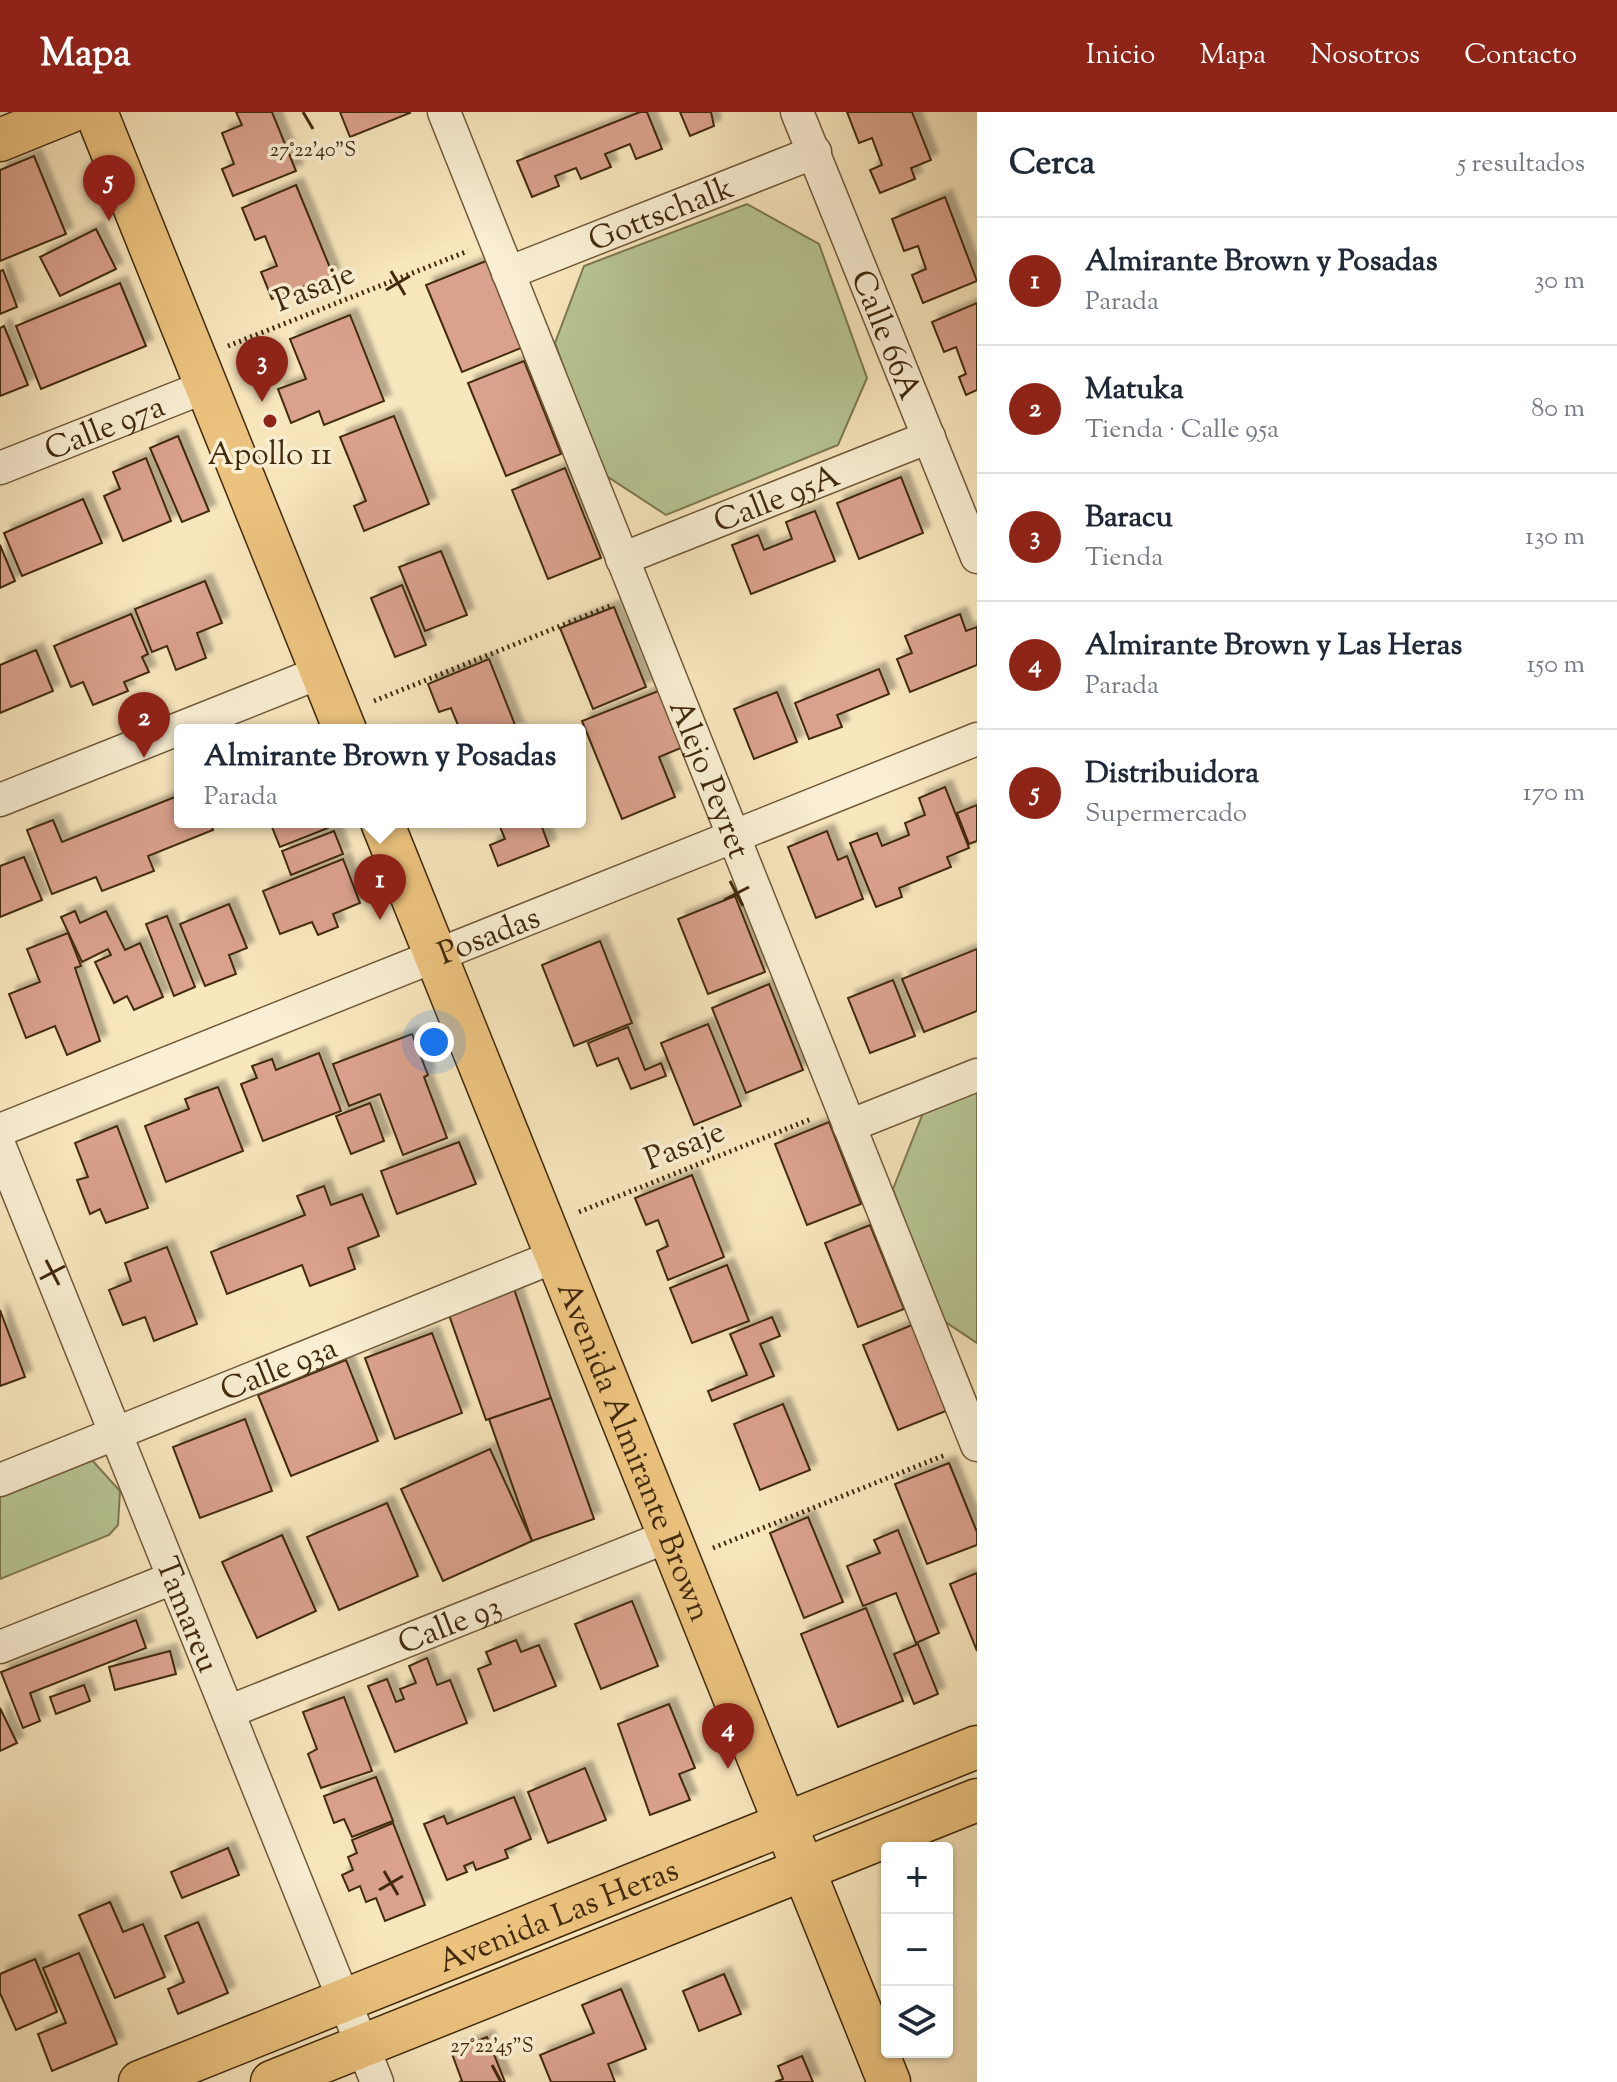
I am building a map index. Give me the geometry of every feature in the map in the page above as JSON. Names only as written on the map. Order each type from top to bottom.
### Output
[{"type":"main road","points":[[0,140],[69,112]]},
{"type":"main road","points":[[96,112],[342,722]]},
{"type":"main road","name":"Avenida Almirante Brown","points":[[384,828],[889,2082]]},
{"type":"main road","name":"Avenida Las Heras","points":[[140,2082],[977,1747]]},
{"type":"main road","name":"Avenida Las Heras","points":[[272,2082],[369,2064],[803,1869],[977,1800]]},
{"type":"street","name":"Alejo Peyret","points":[[444,112],[974,1429]]},
{"type":"street","name":"Calle 66A","points":[[797,112],[977,557]]},
{"type":"street","name":"Gottschalk","points":[[508,273],[815,152]]},
{"type":"street","name":"Calle 97a","points":[[0,468],[201,372]]},
{"type":"street","name":"Calle 95A","points":[[622,559],[929,437]]},
{"type":"street","points":[[191,724],[321,672]]},
{"type":"street","points":[[0,800],[174,731]]},
{"type":"street","name":"Posadas","points":[[0,1130],[977,739]]},
{"type":"street","points":[[846,1116],[977,1075]]},
{"type":"street","name":"Tamareu","points":[[0,1147],[369,2064]]},
{"type":"street","name":"Calle 93a","points":[[0,1480],[115,1433],[550,1241]]},
{"type":"street","name":"Calle 93","points":[[228,1712],[674,1549]]},
{"type":"street","points":[[0,1647],[173,1578]]},
{"type":"path","name":"Pasaje","points":[[201,372],[495,240]]},
{"type":"path","points":[[342,722],[637,595]]},
{"type":"path","name":"Pasaje","points":[[550,1241],[846,1116]]},
{"type":"path","points":[[674,1549],[974,1429]]},
{"type":"green space","points":[[747,204],[819,244],[867,378],[838,445],[666,515],[602,473],[555,343],[584,266]]},
{"type":"green space","points":[[977,1092],[977,1343],[941,1319],[893,1189],[923,1113]]},
{"type":"green space","points":[[91,1459],[120,1491],[118,1525],[109,1535],[0,1579],[0,1493]]},
{"type":"building","points":[[236,112],[272,112],[296,171],[233,196],[222,169],[234,164],[222,133],[242,125]]},
{"type":"building","points":[[340,112],[409,112],[410,113],[350,137]]},
{"type":"building","points":[[640,112],[647,112],[662,149],[636,159],[630,144],[605,154],[611,167],[581,179],[576,168],[555,176],[559,186],[532,197],[517,161]]},
{"type":"building","points":[[680,112],[711,112],[714,126],[690,136]]},
{"type":"building","points":[[847,112],[912,112],[931,160],[911,168],[915,179],[880,193],[870,170],[882,165],[872,138],[859,143]]},
{"type":"building","points":[[34,156],[66,234],[0,261],[0,170]]},
{"type":"building","points":[[296,185],[333,275],[272,299],[261,272],[277,266],[265,236],[255,240],[242,208]]},
{"type":"building","points":[[945,197],[977,281],[923,303],[912,275],[926,269],[918,246],[904,251],[892,219]]},
{"type":"building","points":[[96,229],[116,269],[60,296],[40,257]]},
{"type":"building","points":[[486,261],[521,348],[462,372],[426,285]]},
{"type":"building","points":[[3,270],[17,307],[0,314],[0,271]]},
{"type":"building","points":[[120,283],[146,346],[41,389],[16,326]]},
{"type":"building","points":[[977,303],[977,390],[966,395],[959,377],[966,374],[956,347],[944,352],[932,322]]},
{"type":"building","points":[[350,315],[384,401],[324,425],[319,411],[291,423],[278,389],[306,379],[290,339]]},
{"type":"building","points":[[4,326],[28,385],[0,396],[0,328]]},
{"type":"building","points":[[524,361],[561,454],[506,476],[468,383]]},
{"type":"building","points":[[394,416],[429,504],[364,531],[354,506],[366,501],[340,437]]},
{"type":"building","points":[[178,436],[209,511],[182,522],[150,448]]},
{"type":"building","points":[[146,458],[171,521],[123,541],[104,496],[120,489],[113,472]]},
{"type":"building","points":[[565,468],[601,558],[548,579],[512,490]]},
{"type":"building","points":[[901,477],[923,533],[859,559],[837,503]]},
{"type":"building","points":[[83,499],[102,543],[22,576],[4,533]]},
{"type":"building","points":[[815,511],[835,561],[751,594],[732,545],[758,535],[764,550],[792,539],[786,522]]},
{"type":"building","points":[[0,545],[15,581],[0,588]]},
{"type":"building","points":[[441,551],[467,615],[425,631],[399,567]]},
{"type":"building","points":[[205,581],[222,623],[197,633],[206,658],[176,670],[167,646],[152,652],[135,609]]},
{"type":"building","points":[[402,585],[426,645],[395,657],[371,598]]},
{"type":"building","points":[[614,607],[646,687],[593,709],[560,628]]},
{"type":"building","points":[[131,614],[148,654],[142,657],[149,672],[124,682],[128,691],[93,705],[83,682],[71,687],[54,646]]},
{"type":"building","points":[[960,614],[966,631],[977,627],[977,665],[910,692],[897,659],[912,653],[905,636]]},
{"type":"building","points":[[36,650],[53,691],[0,713],[0,665]]},
{"type":"building","points":[[489,659],[515,724],[458,724],[451,708],[439,712],[428,684]]},
{"type":"building","points":[[879,669],[889,694],[837,715],[842,727],[809,739],[795,703]]},
{"type":"building","points":[[666,688],[688,745],[659,757],[675,797],[622,819],[586,731],[586,724],[582,721]]},
{"type":"building","points":[[777,692],[797,742],[754,759],[734,709]]},
{"type":"building","points":[[945,787],[969,848],[947,857],[951,867],[899,888],[902,897],[876,907],[850,843],[877,833],[882,846],[909,835],[905,823],[925,815],[919,798]]},
{"type":"building","points":[[174,797],[174,828],[213,830],[148,856],[154,871],[102,891],[96,877],[52,894],[27,830],[53,820],[62,842]]},
{"type":"building","points":[[977,805],[977,841],[969,844],[957,813]]},
{"type":"building","points":[[272,828],[328,828],[280,847]]},
{"type":"building","points":[[500,828],[542,828],[549,846],[498,866],[490,845],[505,839]]},
{"type":"building","points":[[334,831],[343,854],[291,875],[282,851]]},
{"type":"building","points":[[827,831],[838,860],[847,856],[863,899],[816,918],[788,847]]},
{"type":"building","points":[[24,857],[42,900],[0,917],[0,866]]},
{"type":"building","points":[[343,859],[360,903],[333,914],[338,927],[318,935],[312,922],[280,934],[263,891]]},
{"type":"building","points":[[735,896],[765,972],[708,994],[678,919]]},
{"type":"building","points":[[229,904],[247,948],[229,955],[236,974],[205,986],[180,924]]},
{"type":"building","points":[[75,911],[80,923],[106,911],[125,950],[140,943],[163,997],[134,1010],[127,996],[114,1003],[95,962],[111,955],[108,949],[82,962],[61,917]]},
{"type":"building","points":[[167,916],[195,987],[174,996],[146,924]]},
{"type":"building","points":[[68,933],[81,966],[75,968],[100,1041],[67,1055],[55,1026],[26,1038],[9,994],[40,982],[27,949]]},
{"type":"building","points":[[600,941],[632,1023],[574,1046],[542,965]]},
{"type":"building","points":[[977,949],[977,1011],[924,1032],[902,979]]},
{"type":"building","points":[[893,980],[915,1036],[870,1053],[848,998]]},
{"type":"building","points":[[769,984],[803,1070],[746,1093],[712,1008]]},
{"type":"building","points":[[708,1024],[741,1106],[694,1125],[661,1043]]},
{"type":"building","points":[[628,1027],[645,1070],[661,1063],[666,1076],[631,1089],[618,1058],[597,1066],[588,1043]]},
{"type":"building","points":[[412,1034],[447,1138],[403,1155],[380,1094],[349,1106],[333,1064]]},
{"type":"building","points":[[319,1053],[341,1111],[263,1141],[241,1084],[257,1078],[252,1066],[272,1059],[276,1070]]},
{"type":"building","points":[[218,1087],[243,1151],[166,1182],[145,1126],[189,1109],[185,1099]]},
{"type":"building","points":[[370,1103],[384,1141],[351,1154],[336,1116]]},
{"type":"building","points":[[829,1122],[861,1204],[807,1225],[775,1144]]},
{"type":"building","points":[[117,1126],[148,1208],[106,1223],[100,1209],[90,1214],[77,1180],[88,1177],[75,1143]]},
{"type":"building","points":[[459,1142],[476,1184],[397,1214],[381,1171]]},
{"type":"building","points":[[692,1175],[724,1257],[668,1280],[657,1251],[668,1246],[658,1220],[646,1225],[635,1198]]},
{"type":"building","points":[[324,1186],[331,1205],[362,1194],[379,1236],[348,1248],[355,1269],[310,1286],[302,1265],[227,1294],[211,1252],[305,1215],[297,1196]]},
{"type":"building","points":[[870,1225],[904,1309],[858,1327],[825,1243]]},
{"type":"building","points":[[167,1247],[197,1324],[154,1341],[145,1317],[123,1325],[109,1290],[131,1281],[125,1263]]},
{"type":"building","points":[[727,1265],[749,1321],[692,1343],[670,1288]]},
{"type":"building","points":[[514,1289],[551,1398],[486,1420],[448,1312]]},
{"type":"building","points":[[0,1310],[25,1377],[0,1386]]},
{"type":"building","points":[[772,1317],[780,1336],[760,1344],[774,1376],[712,1401],[708,1391],[747,1375],[730,1334]]},
{"type":"building","points":[[912,1325],[946,1411],[898,1430],[863,1345]]},
{"type":"building","points":[[432,1333],[462,1413],[395,1439],[365,1358]]},
{"type":"building","points":[[346,1360],[378,1441],[291,1476],[258,1395]]},
{"type":"building","points":[[551,1398],[594,1519],[532,1541],[489,1419]]},
{"type":"building","points":[[783,1404],[810,1470],[760,1490],[734,1424]]},
{"type":"building","points":[[245,1419],[272,1491],[200,1518],[173,1447]]},
{"type":"building","points":[[490,1449],[532,1541],[443,1581],[401,1489]]},
{"type":"building","points":[[949,1463],[977,1532],[977,1545],[927,1564],[895,1484]]},
{"type":"building","points":[[387,1503],[418,1576],[339,1610],[307,1537]]},
{"type":"building","points":[[808,1517],[843,1602],[804,1618],[770,1533]]},
{"type":"building","points":[[898,1530],[939,1633],[916,1643],[896,1593],[863,1606],[847,1566],[880,1553],[874,1540]]},
{"type":"building","points":[[282,1535],[316,1611],[257,1638],[222,1562]]},
{"type":"building","points":[[977,1573],[977,1651],[950,1584]]},
{"type":"building","points":[[632,1601],[658,1666],[601,1689],[575,1624]]},
{"type":"building","points":[[866,1608],[903,1701],[838,1727],[801,1634]]},
{"type":"building","points":[[136,1620],[146,1648],[30,1693],[40,1721],[23,1728],[1,1672]]},
{"type":"building","points":[[516,1640],[521,1652],[539,1645],[556,1686],[494,1711],[478,1669],[491,1664],[486,1652]]},
{"type":"building","points":[[918,1644],[938,1694],[914,1704],[894,1654]]},
{"type":"building","points":[[170,1651],[176,1674],[115,1690],[109,1667]]},
{"type":"building","points":[[427,1658],[437,1685],[450,1680],[467,1723],[395,1752],[368,1686],[387,1679],[396,1702],[404,1699],[400,1689],[416,1683],[409,1666]]},
{"type":"building","points":[[84,1685],[90,1701],[56,1714],[50,1697]]},
{"type":"building","points":[[344,1697],[372,1771],[321,1788],[308,1754],[317,1749],[303,1712]]},
{"type":"building","points":[[669,1704],[695,1768],[679,1774],[690,1800],[650,1815],[618,1724]]},
{"type":"building","points":[[0,1708],[17,1743],[0,1751]]},
{"type":"building","points":[[585,1768],[606,1820],[548,1843],[528,1792]]},
{"type":"building","points":[[376,1777],[393,1821],[352,1837],[344,1819],[334,1823],[324,1796]]},
{"type":"building","points":[[514,1797],[531,1839],[505,1850],[508,1858],[476,1870],[473,1862],[464,1866],[467,1872],[447,1880],[424,1824],[444,1816],[447,1824]]},
{"type":"building","points":[[393,1823],[425,1905],[385,1921],[376,1898],[366,1902],[360,1886],[349,1891],[342,1875],[353,1870],[348,1857],[357,1853],[352,1840]]},
{"type":"building","points":[[228,1848],[239,1875],[182,1898],[171,1872]]},
{"type":"building","points":[[110,1902],[123,1932],[143,1924],[165,1977],[115,1998],[79,1915]]},
{"type":"building","points":[[198,1922],[228,1993],[178,2014],[168,1989],[184,1982],[165,1936]]},
{"type":"building","points":[[79,1953],[117,2044],[52,2071],[38,2034],[66,2023],[43,1968]]},
{"type":"building","points":[[35,1959],[57,2012],[16,2030],[0,1993],[0,1974]]},
{"type":"building","points":[[724,1974],[741,2014],[699,2031],[683,1991]]},
{"type":"building","points":[[621,1989],[646,2049],[608,2064],[615,2082],[551,2082],[540,2055],[594,2033],[582,2005]]},
{"type":"building","points":[[487,2037],[505,2082],[459,2082],[462,2081],[451,2051]]},
{"type":"building","points":[[802,2056],[813,2082],[775,2082],[783,2079],[778,2066]]},
{"type":"place","name":"Distribuidora","points":[[109,221]]},
{"type":"place","name":"Baracu","points":[[262,402]]},
{"type":"place","name":"Apollo 11","points":[[270,421]]},
{"type":"place","name":"Matuka","points":[[144,758]]},
{"type":"place","name":"Almirante Brown y Posadas","points":[[380,920]]},
{"type":"place","name":"Almirante Brown y Las Heras","points":[[728,1769]]}]
